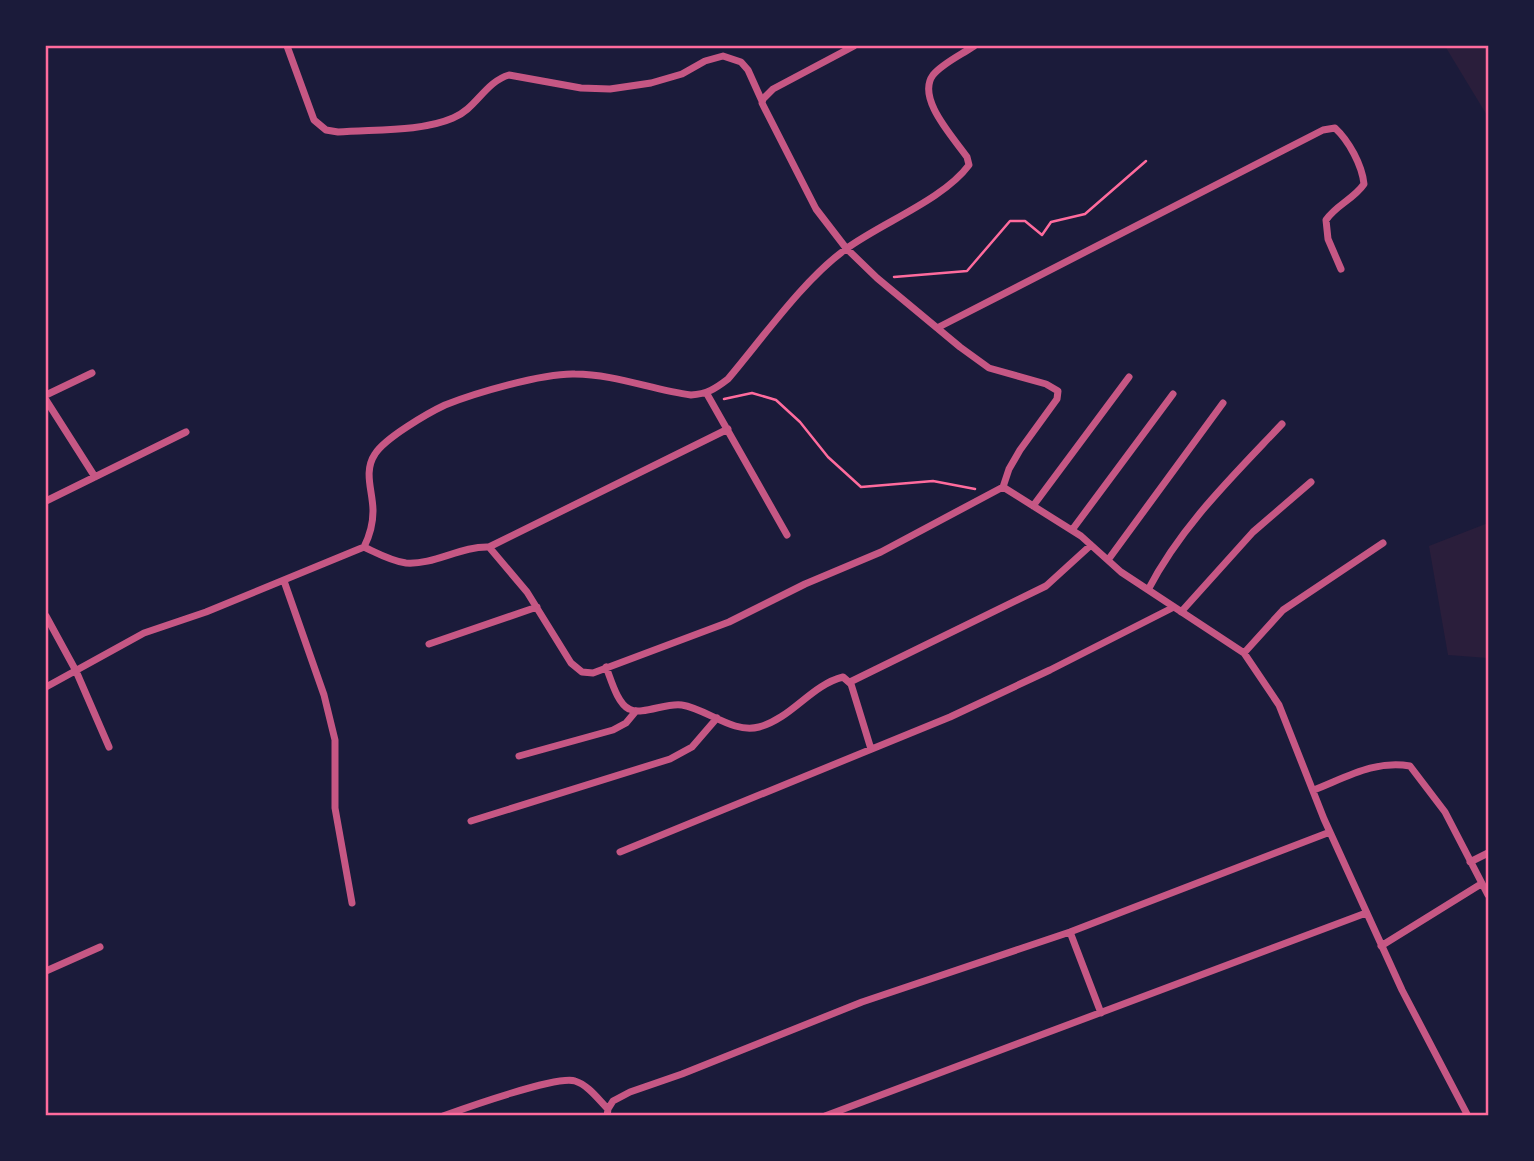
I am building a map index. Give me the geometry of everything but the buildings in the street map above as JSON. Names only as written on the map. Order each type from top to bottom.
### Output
[{"type":"street","points":[[287,46],[314,120],[326,130],[338,132],[428,125],[454,118],[467,110],[499,78],[509,75],[581,88],[610,89],[652,83],[682,74],[705,61],[723,56],[741,62],[748,70],[816,209],[846,248],[877,278],[989,368],[1026,377],[1055,387],[1058,391],[1057,399],[1009,469],[1003,487],[881,552],[805,584],[701,635],[593,673],[582,672],[571,663],[537,607],[489,547]]},
{"type":"street","points":[[762,101],[774,89],[854,46]]},
{"type":"street","points":[[46,687],[144,634],[284,581],[363,547],[371,534],[373,510],[369,466],[374,454],[391,437],[443,406],[546,376],[574,374],[594,375],[679,394],[708,394],[728,379],[807,285],[846,248],[946,187],[969,165],[967,157],[928,99],[928,87],[940,68],[974,46]]},
{"type":"street","points":[[937,328],[1323,130],[1335,128],[1356,160],[1363,184],[1358,192],[1326,220],[1328,239],[1341,269]]},
{"type":"street","points":[[92,373],[46,398],[95,477]]},
{"type":"street","points":[[1033,506],[1129,377]]},
{"type":"street","points":[[708,394],[787,535]]},
{"type":"street","points":[[1072,530],[1173,394]]},
{"type":"street","points":[[1108,560],[1223,404]]},
{"type":"street","points":[[1149,590],[1162,564],[1196,516],[1282,424]]},
{"type":"street","points":[[363,547],[390,559],[408,563],[474,546],[489,547],[728,429]]},
{"type":"street","points":[[46,501],[186,432]]},
{"type":"street","points":[[620,852],[950,717],[1177,609],[1253,532],[1311,482]]},
{"type":"street","points":[[1003,487],[1072,530],[1149,590],[1244,653],[1279,705],[1330,832],[1381,946],[1468,1115]]},
{"type":"street","points":[[1244,653],[1283,610],[1383,543]]},
{"type":"street","points":[[850,682],[1046,586],[1091,545]]},
{"type":"street","points":[[284,581],[324,695],[335,740],[335,808],[352,903]]},
{"type":"street","points":[[429,644],[537,607]]},
{"type":"street","points":[[46,616],[76,671],[109,747]]},
{"type":"street","points":[[606,667],[621,702],[627,709],[636,712],[678,704],[745,728],[760,727],[785,714],[832,680],[843,677],[850,682],[871,749]]},
{"type":"street","points":[[519,756],[614,730],[626,723],[636,712]]},
{"type":"street","points":[[471,821],[670,759],[692,747],[717,718]]},
{"type":"street","points":[[1314,790],[1374,766],[1391,763],[1410,766],[1444,812],[1480,884],[1489,895]]},
{"type":"street","points":[[443,1115],[539,1085],[572,1080],[589,1089],[608,1112],[619,1097],[862,1002],[1070,932],[1330,832]]},
{"type":"street","points":[[1470,862],[1489,853]]},
{"type":"street","points":[[1381,946],[1480,884]]},
{"type":"street","points":[[825,1115],[1366,912]]},
{"type":"street","points":[[1070,932],[1101,1013]]},
{"type":"street","points":[[46,970],[100,947]]},
{"type":"path","points":[[877,278],[967,271],[1010,221],[1025,221],[1042,235],[1051,222],[1085,214],[1146,161]]},
{"type":"path","points":[[708,394],[723,400],[752,393],[776,400],[800,422],[828,457],[861,487],[933,481],[978,489]]},
{"type":"shaded area","points":[[1445,46],[1488,46],[1488,117]]},
{"type":"shaded area","points":[[1488,523],[1488,658],[1448,655],[1429,546]]}]
